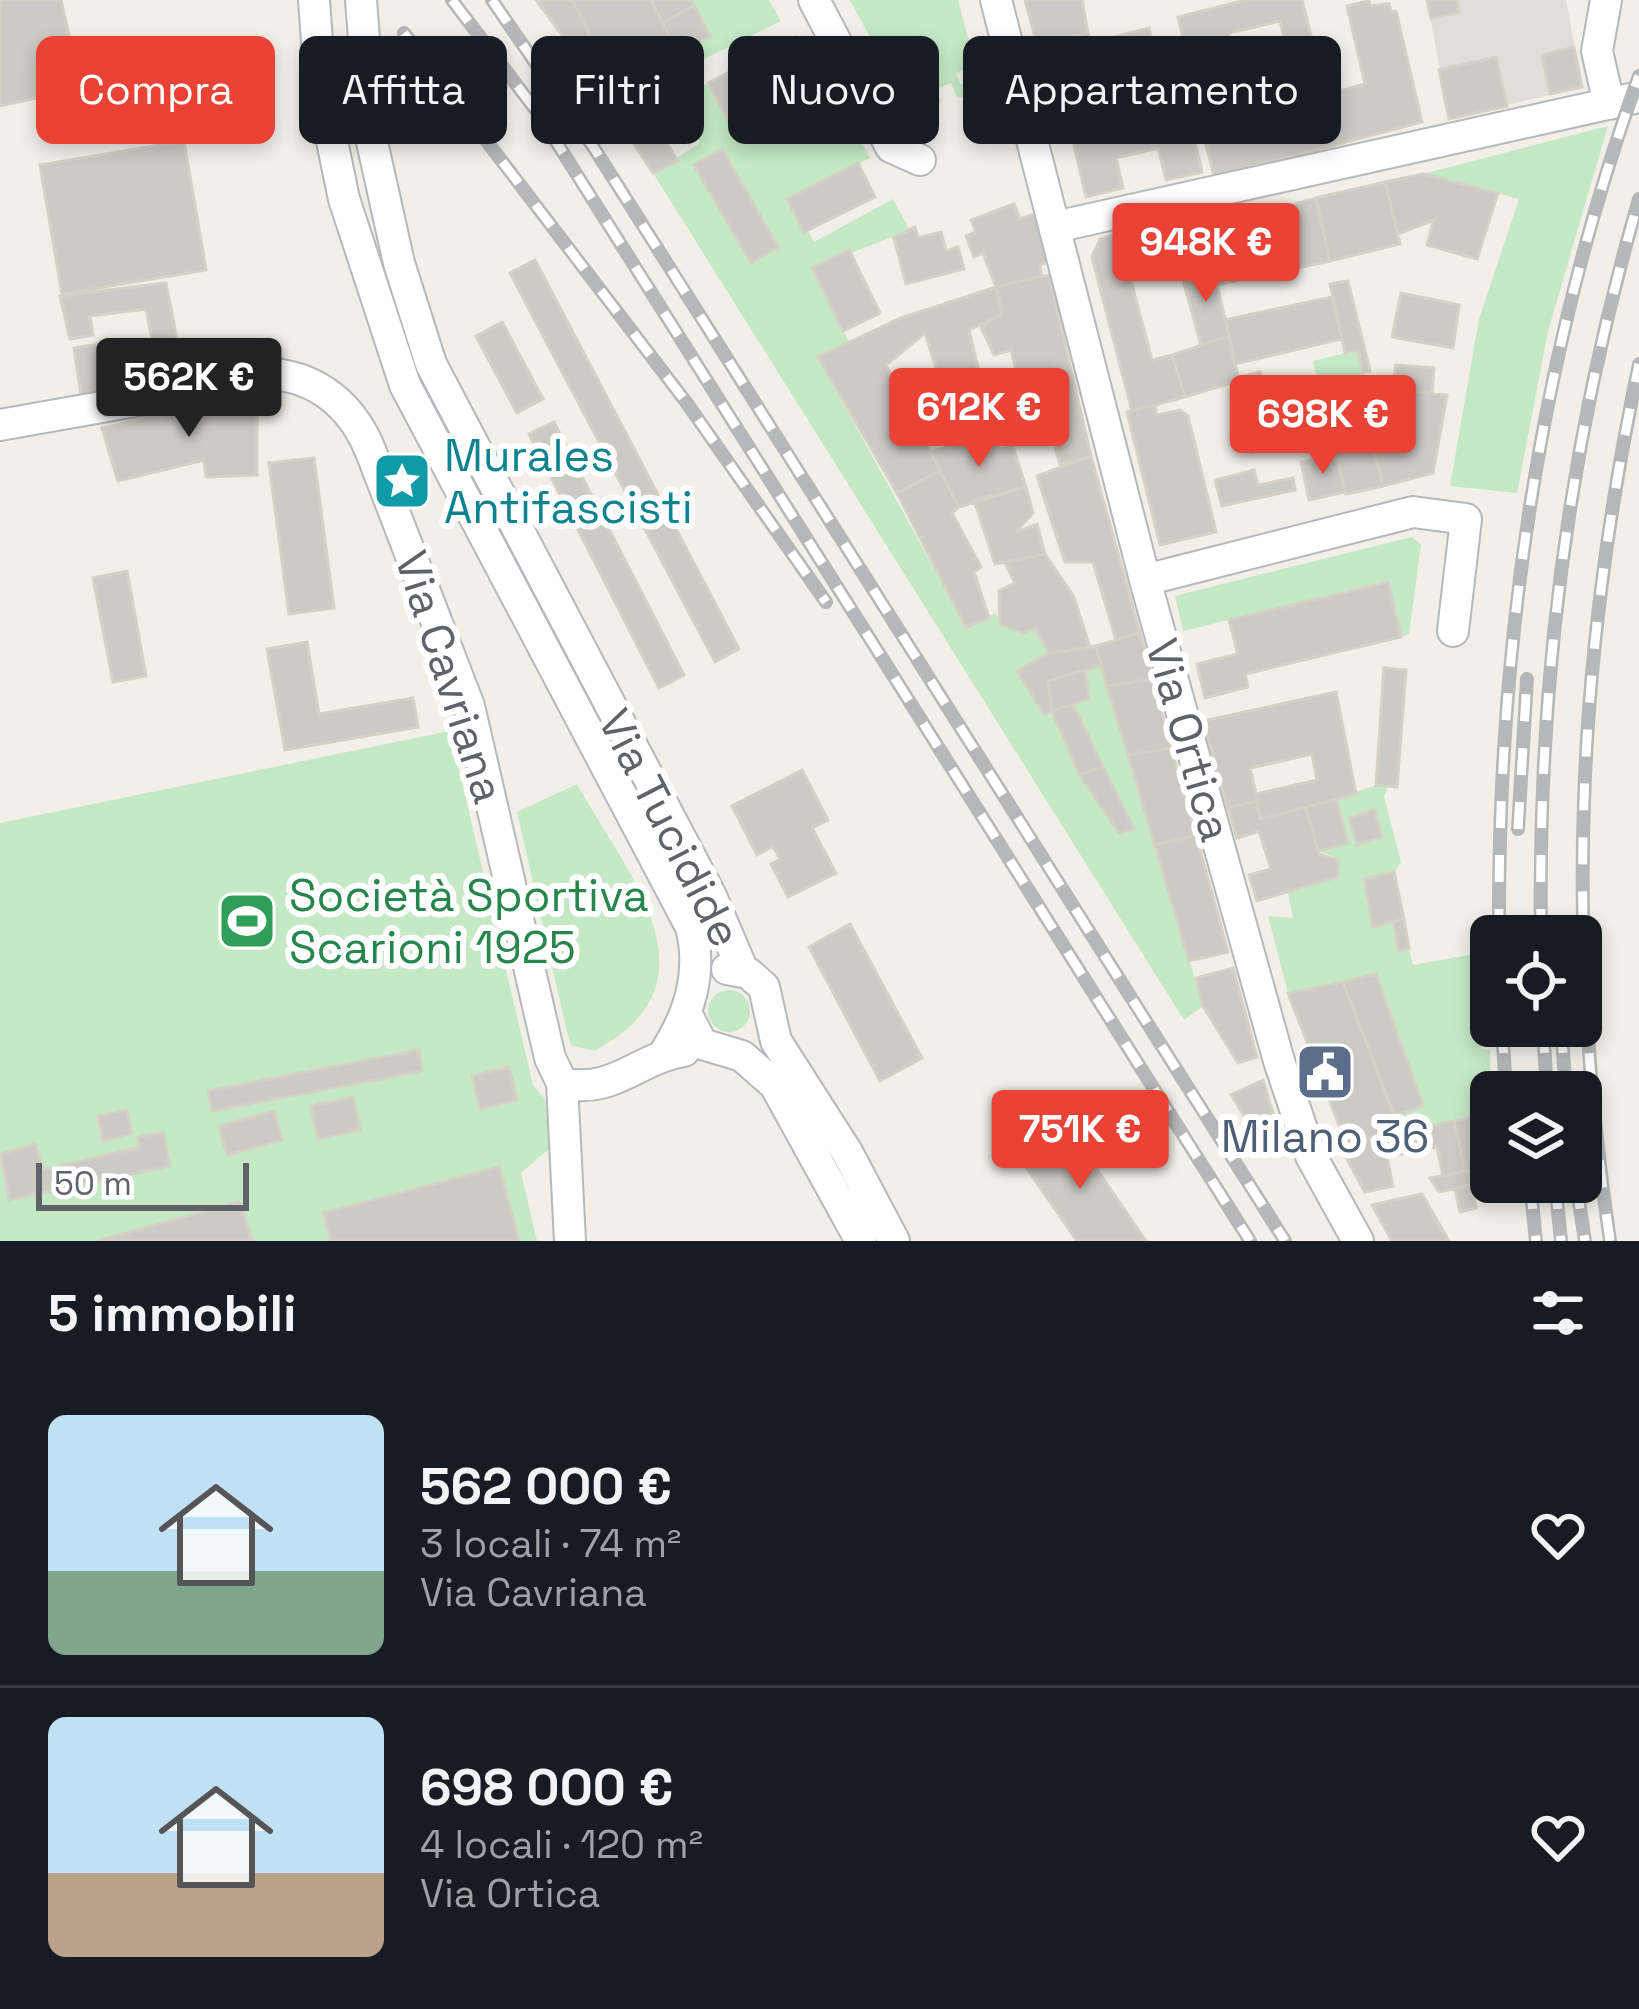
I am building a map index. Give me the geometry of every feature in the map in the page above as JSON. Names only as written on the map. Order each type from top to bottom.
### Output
[{"type":"street","points":[[361,0],[363,70],[382,196],[431,364],[585,693]]},
{"type":"street","points":[[814,0],[891,147],[920,160]]},
{"type":"street","name":"Via Ortica","points":[[996,0],[1145,580],[1282,1071],[1311,1156],[1358,1241]]},
{"type":"street","points":[[1055,227],[1624,100],[1597,51],[1606,0]]},
{"type":"street","points":[[315,12],[320,82],[344,199],[405,385],[585,693]]},
{"type":"street","name":"Via Cavriana","points":[[0,425],[268,376],[315,385],[347,411],[368,443],[469,706],[550,1058],[562,1083]]},
{"type":"street","points":[[1145,580],[1413,512],[1436,513],[1466,519],[1453,632]]},
{"type":"street","name":"Via Tucidide","points":[[585,693],[711,896],[743,971],[766,991],[770,1022],[894,1241]]},
{"type":"street","name":"Via Tucidide","points":[[585,693],[684,908],[695,942],[696,984],[687,1015],[664,1054]]},
{"type":"street","name":"Via Tucidide","points":[[696,984],[718,970],[743,971]]},
{"type":"street","name":"Via Tucidide","points":[[687,1015],[694,1036],[775,1085],[861,1241]]},
{"type":"street","points":[[570,1241],[562,1083],[604,1085],[664,1054],[754,1045],[770,1022]]},
{"type":"shaded area","points":[[1427,0],[1566,0],[1582,87],[1449,119]]},
{"type":"green space","points":[[691,0],[769,0],[781,21],[751,36],[728,36],[728,47],[704,59],[704,39],[709,36]]},
{"type":"green space","points":[[850,0],[958,0],[968,36],[963,36],[963,71],[956,73],[963,83],[963,97],[957,98],[951,83],[939,88],[939,36],[869,36]]},
{"type":"green space","points":[[709,83],[728,119],[728,144],[862,144],[870,158],[788,199],[814,242],[893,199],[910,230],[812,268],[849,342],[818,358],[966,626],[996,613],[1000,623],[1035,628],[1049,653],[1018,672],[1043,714],[1052,711],[1103,767],[1073,704],[1089,698],[1085,670],[1101,666],[1203,1006],[1184,1020],[653,173],[704,144],[704,85]]},
{"type":"green space","points":[[1608,126],[1548,331],[1517,493],[1450,486],[1479,319],[1519,199],[1423,174]]},
{"type":"green space","points":[[1358,350],[1378,431],[1373,444],[1335,453],[1313,361]]},
{"type":"green space","points":[[1412,537],[1421,544],[1409,634],[1401,637],[1387,582],[1183,631],[1175,596]]},
{"type":"green space","name":"Società Sportiva Scarioni 1925","points":[[450,731],[533,1085],[545,1099],[550,1148],[521,1173],[537,1241],[0,1241],[0,823]]},
{"type":"green space","points":[[577,784],[639,890],[659,960],[654,993],[633,1023],[594,1051],[571,1045],[517,812]]},
{"type":"green space","points":[[1376,785],[1388,786],[1384,797],[1401,862],[1394,872],[1364,879],[1372,926],[1394,922],[1398,950],[1409,948],[1413,965],[1470,955],[1470,1047],[1490,1050],[1490,1071],[1470,1071],[1470,1118],[1401,1132],[1394,1116],[1423,1105],[1376,975],[1288,993],[1268,916],[1293,918],[1288,892],[1337,877],[1337,858],[1318,851],[1348,842],[1336,799]]},
{"type":"green space","points":[[729,990],[744,996],[750,1011],[744,1026],[729,1032],[714,1026],[708,1011],[714,996]]},
{"type":"building","points":[[0,0],[61,0],[69,36],[36,36],[36,98],[0,106]]},
{"type":"building","points":[[536,0],[572,0],[590,36],[563,36]]},
{"type":"building","points":[[572,0],[651,0],[670,36],[590,36]]},
{"type":"building","points":[[651,0],[691,0],[694,5],[663,23]]},
{"type":"building","points":[[1025,0],[1082,0],[1088,33],[1035,36]]},
{"type":"building","points":[[1246,0],[1302,0],[1311,36],[1284,36],[1280,21],[1230,36],[1183,36],[1178,17]]},
{"type":"building","points":[[1427,0],[1457,0],[1459,12],[1431,19]]},
{"type":"building","points":[[1369,1],[1370,6],[1389,4],[1391,12],[1396,11],[1422,122],[1341,143],[1341,90],[1365,84],[1347,6]]},
{"type":"building","points":[[694,5],[710,36],[670,36],[663,23]]},
{"type":"building","points":[[1149,28],[1151,36],[1118,36]]},
{"type":"building","points":[[1574,47],[1582,87],[1550,94],[1542,55]]},
{"type":"building","points":[[1496,57],[1507,106],[1449,119],[1439,70]]},
{"type":"building","points":[[728,73],[728,121],[709,83]]},
{"type":"building","points":[[185,144],[206,270],[62,294],[40,165]]},
{"type":"building","points":[[634,144],[668,144],[678,161],[653,173]]},
{"type":"building","points":[[1074,144],[1196,144],[1202,172],[1166,180],[1158,148],[1116,158],[1123,188],[1086,197]]},
{"type":"building","points":[[1206,144],[1339,144],[1214,176]]},
{"type":"building","points":[[722,149],[778,247],[751,263],[694,165]]},
{"type":"building","points":[[858,163],[875,197],[804,232],[787,199]]},
{"type":"building","points":[[1423,174],[1498,193],[1477,259],[1427,245],[1434,220],[1398,234],[1385,182]]},
{"type":"building","points":[[1385,182],[1400,244],[1330,261],[1316,198]]},
{"type":"building","points":[[1316,198],[1330,261],[1217,285],[1205,228]]},
{"type":"building","points":[[1014,204],[1020,219],[1035,214],[1049,262],[1040,265],[1042,276],[996,287],[983,253],[974,257],[966,236],[976,232],[971,220]]},
{"type":"building","points":[[1195,215],[1208,262],[1151,275],[1138,228]]},
{"type":"building","points":[[915,227],[918,238],[941,232],[946,251],[958,247],[964,269],[906,284],[894,238]]},
{"type":"building","points":[[1138,228],[1151,275],[1131,281],[1152,360],[1172,355],[1185,397],[1132,411],[1092,257],[1100,239]]},
{"type":"building","points":[[849,250],[880,313],[843,331],[812,268]]},
{"type":"building","points":[[535,260],[739,649],[715,662],[510,273]]},
{"type":"building","points":[[1212,263],[1229,336],[1201,345],[1183,280]]},
{"type":"building","points":[[1049,275],[1091,456],[1060,464],[1048,424],[1031,429],[1011,350],[994,355],[981,327],[1002,314],[996,287]]},
{"type":"building","points":[[1348,281],[1370,371],[1363,372],[1358,350],[1345,353],[1330,284]]},
{"type":"building","points":[[166,283],[178,344],[154,349],[146,309],[90,316],[93,335],[70,339],[60,296]]},
{"type":"building","points":[[996,287],[1002,314],[969,330],[994,434],[960,445],[925,333],[886,365],[940,471],[897,493],[818,357],[901,318]]},
{"type":"building","points":[[1401,293],[1459,305],[1453,348],[1392,337]]},
{"type":"building","points":[[1332,297],[1342,339],[1235,364],[1225,320]]},
{"type":"building","points":[[502,322],[543,399],[517,413],[476,336]]},
{"type":"building","points":[[1229,336],[1239,381],[1185,397],[1172,355]]},
{"type":"building","points":[[106,343],[109,364],[150,358],[149,349],[176,345],[181,381],[81,395],[74,348]]},
{"type":"building","points":[[1396,365],[1434,368],[1432,393],[1392,389]]},
{"type":"building","points":[[1260,372],[1264,391],[1272,389],[1289,442],[1253,452],[1239,378]]},
{"type":"building","points":[[1317,377],[1329,427],[1291,436],[1279,385]]},
{"type":"building","points":[[1392,389],[1447,395],[1433,473],[1383,486],[1373,444]]},
{"type":"building","points":[[257,393],[257,475],[206,477],[204,460],[118,481],[102,428]]},
{"type":"building","points":[[1155,405],[1157,415],[1180,410],[1188,416],[1216,532],[1160,545],[1127,412]]},
{"type":"building","points":[[554,422],[684,675],[659,688],[529,434]]},
{"type":"building","points":[[994,434],[998,449],[1013,447],[1026,487],[959,507],[930,452]]},
{"type":"building","points":[[1373,444],[1383,486],[1346,494],[1335,453]]},
{"type":"building","points":[[1337,455],[1345,492],[1309,500],[1301,462]]},
{"type":"building","points":[[1091,456],[1140,633],[1116,640],[1093,562],[1065,562],[1037,476]]},
{"type":"building","points":[[314,458],[334,608],[289,614],[269,463]]},
{"type":"building","points":[[1254,470],[1258,485],[1293,478],[1295,490],[1222,506],[1215,480]]},
{"type":"building","points":[[940,471],[959,507],[952,513],[981,567],[974,572],[989,618],[966,627],[897,493]]},
{"type":"building","points":[[1026,487],[1033,513],[1016,532],[1037,524],[1045,554],[995,564],[974,500]]},
{"type":"building","points":[[1045,554],[1074,597],[1090,648],[1049,653],[1035,628],[1022,633],[1000,624],[999,591],[1015,583],[1005,563]]},
{"type":"building","points":[[127,571],[146,676],[113,682],[93,578]]},
{"type":"building","points":[[1388,582],[1401,637],[1245,674],[1248,687],[1205,698],[1197,664],[1238,654],[1229,620]]},
{"type":"building","points":[[1140,633],[1153,679],[1107,686],[1096,646]]},
{"type":"building","points":[[307,642],[319,714],[413,698],[418,727],[285,750],[267,649]]},
{"type":"building","points":[[1096,646],[1101,666],[1048,681],[1052,711],[1044,714],[1017,671],[1049,653]]},
{"type":"building","points":[[1384,668],[1406,670],[1397,787],[1376,785]]},
{"type":"building","points":[[1085,670],[1089,699],[1052,711],[1048,681]]},
{"type":"building","points":[[1153,679],[1171,748],[1128,755],[1107,686]]},
{"type":"building","points":[[1336,692],[1356,794],[1261,819],[1256,801],[1228,808],[1203,721]],"holes":[[[1312,754],[1317,780],[1256,794],[1250,768]]]},
{"type":"building","points":[[1073,704],[1103,767],[1079,774],[1052,711]]},
{"type":"building","points":[[1171,748],[1196,835],[1155,845],[1128,755]]},
{"type":"building","points":[[1103,767],[1134,829],[1119,833],[1079,774]]},
{"type":"building","points":[[802,770],[828,820],[812,828],[836,873],[788,897],[771,864],[780,859],[773,846],[757,855],[732,806]]},
{"type":"building","points":[[1336,799],[1348,843],[1318,851],[1306,807]]},
{"type":"building","points":[[1256,801],[1261,819],[1306,807],[1319,854],[1339,861],[1337,877],[1257,901],[1249,875],[1271,869],[1259,831],[1237,838],[1228,808]]},
{"type":"building","points":[[1374,810],[1382,837],[1357,845],[1349,818]]},
{"type":"building","points":[[1196,835],[1228,952],[1189,961],[1155,845]]},
{"type":"building","points":[[1394,872],[1404,919],[1373,927],[1364,879]]},
{"type":"building","points":[[1404,919],[1409,948],[1398,951],[1394,922]]},
{"type":"building","points":[[850,924],[922,1058],[880,1081],[809,947]]},
{"type":"building","points":[[1233,968],[1257,1057],[1238,1063],[1203,1006],[1196,978]]},
{"type":"building","points":[[1376,974],[1423,1106],[1394,1116],[1343,982]]},
{"type":"building","points":[[1343,982],[1401,1132],[1346,1143],[1288,993]]},
{"type":"building","points":[[419,1050],[422,1071],[212,1111],[208,1091]]},
{"type":"building","points":[[509,1067],[517,1100],[480,1109],[472,1076]]},
{"type":"building","points":[[1263,1080],[1279,1134],[1260,1141],[1231,1095]]},
{"type":"building","points":[[353,1097],[360,1130],[318,1139],[311,1106]]},
{"type":"building","points":[[127,1110],[132,1134],[103,1141],[98,1116]]},
{"type":"building","points":[[274,1111],[282,1140],[227,1155],[219,1126]]},
{"type":"building","points":[[1470,1117],[1470,1170],[1465,1171],[1454,1121]]},
{"type":"building","points":[[1454,1121],[1465,1171],[1443,1176],[1437,1147],[1387,1157],[1393,1186],[1365,1192],[1339,1145]]},
{"type":"building","points":[[1068,1127],[1146,1241],[1077,1241],[1021,1160]]},
{"type":"building","points":[[163,1132],[170,1166],[9,1200],[1,1154],[35,1144],[43,1170],[140,1147],[138,1137]]},
{"type":"building","points":[[499,1167],[519,1241],[331,1241],[323,1213]]},
{"type":"building","points":[[1470,1170],[1470,1185],[1439,1192],[1430,1178]]},
{"type":"building","points":[[1470,1185],[1470,1203],[1476,1208],[1460,1212],[1455,1189]]},
{"type":"building","points":[[1422,1194],[1449,1241],[1392,1241],[1372,1205]]},
{"type":"building","points":[[239,1202],[253,1241],[97,1241]]},
{"type":"railway","points":[[452,0],[538,113],[1250,1241]]},
{"type":"railway","points":[[492,0],[594,148],[1285,1241]]},
{"type":"railway","points":[[404,33],[686,402],[826,602]]},
{"type":"railway","points":[[1499,915],[1506,718],[1531,500],[1575,285],[1639,76]]},
{"type":"railway","points":[[1541,915],[1545,749],[1562,564],[1594,380],[1639,199]]},
{"type":"railway","points":[[1610,1241],[1587,1018],[1584,801],[1602,585],[1639,364]]},
{"type":"railway","points":[[1518,829],[1527,679]]},
{"type":"railway","points":[[1503,1047],[1505,1071]]},
{"type":"railway","points":[[1544,1047],[1546,1071]]},
{"type":"railway","points":[[1563,1047],[1564,1071]]},
{"type":"railway","points":[[1532,1203],[1536,1241]]},
{"type":"railway","points":[[1557,1203],[1561,1241]]},
{"type":"railway","points":[[1579,1203],[1585,1241]]},
{"type":"place","name":"Murales Antifascisti","points":[[402,481]]},
{"type":"place","name":"Società Sportiva Scarioni 1925","points":[[247,921]]},
{"type":"place","name":"Milano 36","points":[[1325,1072]]}]
